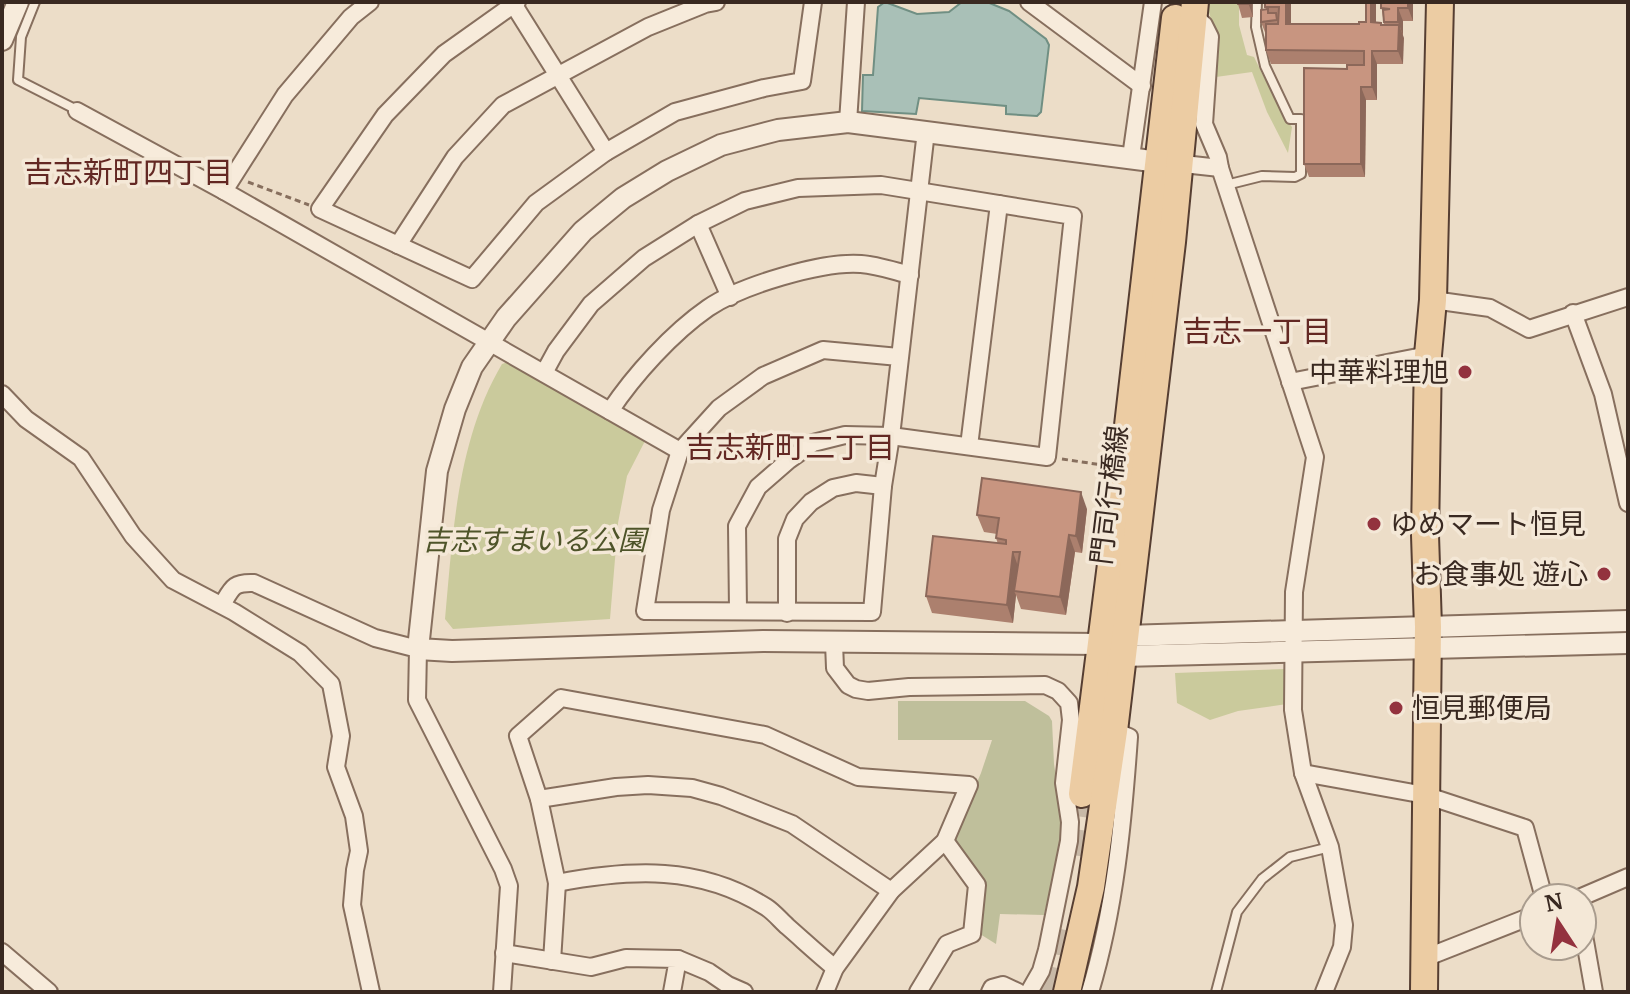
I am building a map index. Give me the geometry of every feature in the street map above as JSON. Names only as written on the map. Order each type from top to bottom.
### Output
[{"type":"main road","points":[[1424,992],[1425,535],[1440,2]]},
{"type":"main road","name":"門司行橋線","points":[[1082,794],[1116,646],[1172,242],[1168,163],[1188,6]]},
{"type":"main road","name":"門司行橋線","points":[[1067,992],[1091,887],[1114,731],[1116,646]]},
{"type":"street","points":[[2,40],[18,2]]},
{"type":"street","points":[[224,191],[285,95],[351,17],[370,2]]},
{"type":"street","points":[[398,245],[455,157],[503,105],[648,27],[716,2]]},
{"type":"street","points":[[606,152],[514,3],[444,54],[385,115],[320,209],[472,279],[536,203],[606,152],[675,112],[802,81],[813,2]]},
{"type":"street","points":[[848,122],[856,2]]},
{"type":"street","points":[[1029,2],[1142,86]]},
{"type":"street","points":[[1131,157],[1153,2]]},
{"type":"street","points":[[1188,6],[1210,37],[1204,124],[1218,157],[1315,457],[1294,592],[1293,710],[1303,773],[1330,847],[1344,925],[1342,947],[1324,992]]},
{"type":"street","points":[[77,111],[224,191],[680,451]]},
{"type":"street","points":[[502,992],[509,886],[417,700],[418,649],[437,471],[455,409],[472,367],[506,318],[583,231],[623,198],[667,171],[721,145],[778,130],[848,122],[1220,168]]},
{"type":"street","points":[[899,357],[823,350],[763,376],[719,408],[680,451],[661,510],[645,611],[872,612],[883,486],[891,436],[926,131]]},
{"type":"street","points":[[544,373],[556,351],[591,304],[644,258],[698,224],[745,201],[798,188],[881,185],[1073,216],[1047,457],[891,436],[845,435],[813,443],[758,487],[737,526],[738,610]]},
{"type":"street","points":[[969,446],[999,204]]},
{"type":"street","points":[[698,224],[730,297]]},
{"type":"street","points":[[610,411],[625,388],[668,343],[709,307],[730,297],[807,269],[861,264],[910,275]]},
{"type":"street","points":[[1433,300],[1490,308],[1529,329],[1628,297]]},
{"type":"street","points":[[1573,313],[1603,394],[1628,503]]},
{"type":"street","points":[[1290,382],[1428,355]]},
{"type":"street","points":[[2,394],[26,419],[81,458],[133,536],[173,580],[222,605],[300,653],[331,684],[341,736],[336,767],[354,816],[359,851],[352,905],[371,992]]},
{"type":"street","points":[[787,613],[787,539],[795,519],[811,502],[833,488],[856,483],[883,486]]},
{"type":"street","points":[[222,605],[232,588],[240,583],[254,583],[375,638],[418,649],[452,651],[763,641],[1116,646],[1294,642],[1427,637],[1628,621]]},
{"type":"street","points":[[1427,637],[1628,643]]},
{"type":"street","points":[[834,643],[835,668],[848,685],[856,689],[1045,685],[1058,691],[1069,703],[1071,720],[1064,783],[1070,822],[1069,841],[1047,950],[1041,971],[1029,992]]},
{"type":"street","points":[[552,961],[557,883],[539,799],[518,736],[561,698],[765,735],[858,777],[969,785],[945,841],[891,891],[835,968],[825,992]]},
{"type":"street","points":[[1090,992],[1116,878],[1123,822],[1129,737],[1114,731]]},
{"type":"street","points":[[1303,773],[1425,795],[1525,828],[1540,882]]},
{"type":"street","points":[[539,799],[616,787],[648,785],[692,788],[792,824],[891,891]]},
{"type":"street","points":[[918,992],[947,944],[972,934],[977,885],[945,841]]},
{"type":"street","points":[[557,883],[598,876],[658,872],[701,878],[768,908],[835,968]]},
{"type":"street","points":[[1598,890],[1628,877]]},
{"type":"street","points":[[1425,958],[1518,921]]},
{"type":"street","points":[[2,952],[49,992]]},
{"type":"street","points":[[504,953],[591,967],[626,958],[678,959],[744,992]]},
{"type":"street","points":[[672,992],[678,959]]},
{"type":"street","points":[[1589,962],[1594,992]]},
{"type":"street","points":[[990,992],[992,988],[1003,985],[1018,992]]},
{"type":"lane","points":[[35,2],[21,37],[18,80],[77,111]]},
{"type":"lane","points":[[1226,185],[1262,176],[1295,177],[1301,174],[1301,119],[1290,119],[1265,66],[1256,27],[1257,2]]},
{"type":"lane","points":[[1216,992],[1237,912],[1262,879],[1290,857],[1330,847]]},
{"type":"path","points":[[234,176],[320,209]]},
{"type":"path","points":[[1047,457],[1102,465]]},
{"type":"green space","points":[[1206,2],[1239,2],[1239,25],[1247,55],[1254,57],[1283,116],[1292,127],[1288,153],[1267,112],[1252,72],[1216,77],[1219,47]]},
{"type":"green space","name":"吉志すまいる公園","points":[[508,362],[645,441],[627,476],[618,523],[610,619],[453,629],[445,619],[455,521],[466,455],[487,393],[502,364]]},
{"type":"green space","points":[[1286,669],[1287,704],[1238,711],[1210,720],[1177,703],[1175,673]]},
{"type":"green space","points":[[898,701],[1025,701],[1052,721],[1054,764],[1063,823],[1044,915],[1000,914],[996,944],[980,934],[984,882],[956,846],[954,836],[992,740],[898,740]]},
{"type":"shaded area","points":[[885,2],[917,14],[949,12],[962,2],[987,2],[1009,11],[1046,39],[1049,45],[1041,112],[1037,116],[1006,114],[1006,106],[919,98],[916,114],[862,111],[863,75],[873,75],[878,7]]},
{"type":"building","points":[[1265,2],[1286,2],[1286,24],[1359,24],[1366,22],[1366,2],[1371,2],[1371,22],[1399,25],[1398,51],[1372,51],[1372,87],[1361,87],[1361,164],[1304,164],[1304,68],[1347,69],[1347,65],[1364,65],[1364,51],[1266,50],[1266,24],[1278,24],[1279,7],[1265,7]]},
{"type":"building","points":[[1381,2],[1408,2],[1408,8],[1398,8],[1398,22],[1384,22],[1383,10],[1390,9],[1381,8]]},
{"type":"building","points":[[1268,9],[1268,13],[1276,13],[1277,20],[1261,22],[1261,10]]},
{"type":"building","points":[[982,478],[1081,492],[1076,536],[1069,535],[1060,597],[1014,591],[1020,552],[1013,552],[1007,605],[926,596],[933,536],[1006,544],[1006,540],[996,538],[999,518],[977,515]]},
{"type":"tunnel","points":[[1073,855],[1082,794]]},
{"type":"tunnel","points":[[1045,992],[1061,917]]},
{"type":"place","name":"中華料理旭","points":[[1465,372]]},
{"type":"place","name":"ゆめマート恒見","points":[[1374,524]]},
{"type":"place","name":"お食事処 遊心","points":[[1604,574]]},
{"type":"place","name":"恒見郵便局","points":[[1396,708]]},
{"type":"district","name":"吉志新町四丁目","points":[[128,172]]},
{"type":"district","name":"吉志一丁目","points":[[1257,331]]},
{"type":"district","name":"吉志新町二丁目","points":[[790,447]]}]
